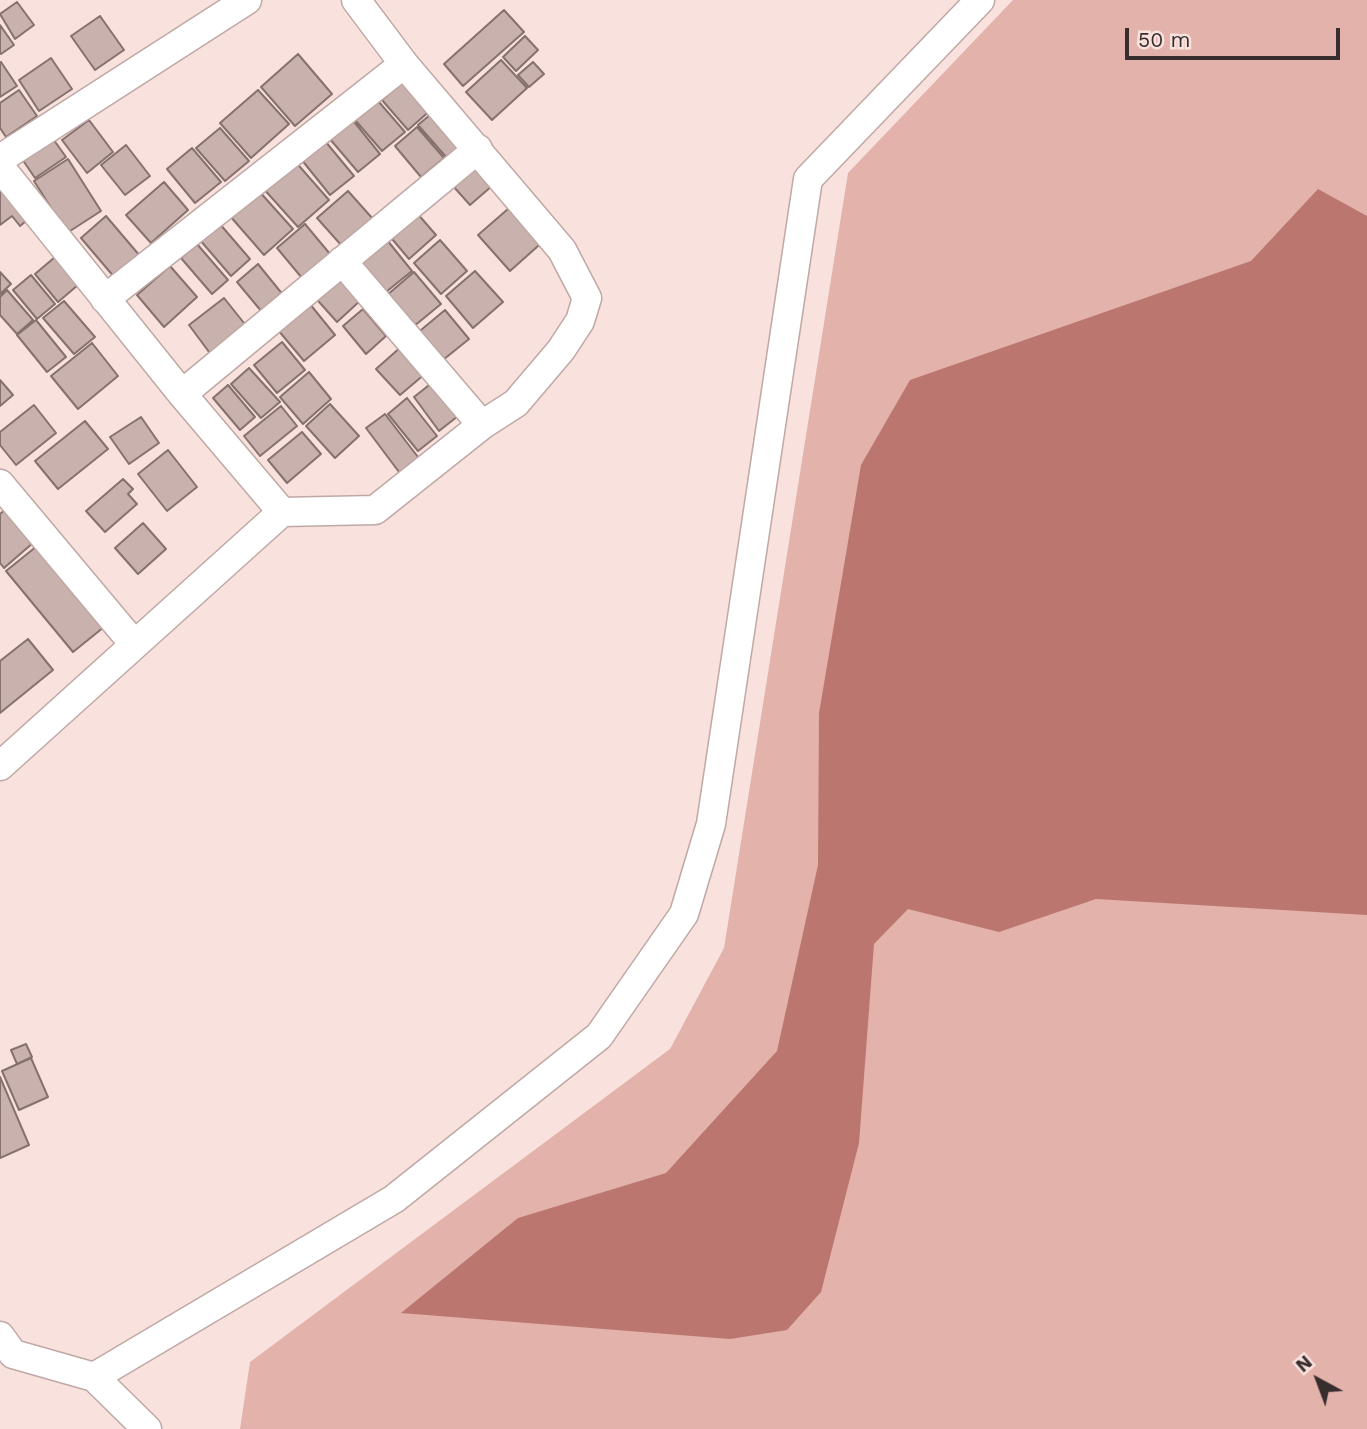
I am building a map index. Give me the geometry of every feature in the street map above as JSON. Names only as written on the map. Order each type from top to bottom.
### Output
[{"type":"street","points":[[0,159],[247,0]]},
{"type":"street","points":[[0,766],[282,512],[375,510],[482,425],[516,403],[561,350],[580,321],[587,298],[562,250],[404,64],[356,0]]},
{"type":"street","points":[[94,1377],[394,1199],[599,1036],[684,914],[711,824],[808,179],[980,0]]},
{"type":"street","points":[[105,299],[404,64]]},
{"type":"street","points":[[182,394],[478,149]]},
{"type":"street","points":[[0,167],[182,394],[282,512]]},
{"type":"street","points":[[342,261],[482,425]]},
{"type":"street","points":[[0,484],[134,644]]},
{"type":"street","points":[[0,1336],[13,1354],[94,1377],[147,1429]]},
{"type":"shaded area","points":[[1013,0],[1367,0],[1367,1429],[240,1429],[250,1362],[670,1049],[724,948],[848,173]]},
{"type":"shaded area","points":[[1318,189],[1367,216],[1367,915],[1096,899],[999,932],[908,909],[874,944],[859,1143],[821,1292],[787,1330],[730,1339],[401,1313],[518,1218],[666,1173],[777,1051],[818,865],[819,713],[861,465],[910,380],[1251,261]]},
{"type":"building","points":[[17,2],[34,25],[15,39],[0,14]]},
{"type":"building","points":[[504,10],[524,32],[463,86],[444,64]]},
{"type":"building","points":[[100,16],[124,50],[95,70],[71,36]]},
{"type":"building","points":[[0,25],[14,45],[1,54],[0,53]]},
{"type":"building","points":[[525,36],[538,50],[516,71],[503,57]]},
{"type":"building","points":[[298,54],[332,94],[295,126],[261,87]]},
{"type":"building","points":[[51,58],[72,89],[39,111],[19,80]]},
{"type":"building","points":[[501,60],[527,88],[492,120],[466,92]]},
{"type":"building","points":[[533,62],[544,74],[529,87],[518,75]]},
{"type":"building","points":[[0,63],[17,86],[0,97]]},
{"type":"building","points":[[407,78],[433,108],[408,130],[382,100]]},
{"type":"building","points":[[19,90],[37,116],[6,137],[0,128],[0,103]]},
{"type":"building","points":[[258,90],[289,124],[251,158],[220,123]]},
{"type":"building","points":[[372,94],[405,132],[382,151],[349,113]]},
{"type":"building","points":[[437,109],[466,142],[447,158],[418,125]]},
{"type":"building","points":[[347,113],[380,154],[358,172],[324,132]]},
{"type":"building","points":[[89,120],[113,152],[87,173],[62,140]]},
{"type":"building","points":[[417,127],[444,158],[421,177],[395,146]]},
{"type":"building","points":[[220,128],[249,161],[225,181],[196,148]]},
{"type":"building","points":[[320,135],[354,176],[330,195],[297,154]]},
{"type":"building","points":[[51,136],[66,157],[35,178],[20,156]]},
{"type":"building","points":[[126,145],[150,176],[125,195],[101,165]]},
{"type":"building","points":[[192,148],[221,182],[195,203],[167,169]]},
{"type":"building","points":[[467,157],[493,185],[470,205],[445,177]]},
{"type":"building","points":[[68,159],[101,211],[67,233],[34,181]]},
{"type":"building","points":[[293,159],[329,200],[298,227],[262,187]]},
{"type":"building","points":[[0,180],[31,217],[20,226],[12,216],[0,225]]},
{"type":"building","points":[[164,182],[188,210],[151,243],[126,215]]},
{"type":"building","points":[[258,190],[293,229],[264,255],[230,216]]},
{"type":"building","points":[[348,191],[381,228],[350,255],[317,218]]},
{"type":"building","points":[[516,202],[547,238],[510,271],[478,235]]},
{"type":"building","points":[[409,204],[436,235],[409,259],[382,227]]},
{"type":"building","points":[[106,216],[140,256],[115,278],[81,238]]},
{"type":"building","points":[[219,223],[250,259],[231,276],[200,240]]},
{"type":"building","points":[[305,224],[330,254],[302,278],[277,248]]},
{"type":"building","points":[[387,240],[412,271],[381,296],[356,266]]},
{"type":"building","points":[[440,240],[467,271],[441,294],[414,263]]},
{"type":"building","points":[[197,244],[228,280],[212,294],[181,258]]},
{"type":"building","points":[[55,257],[78,285],[58,302],[35,274]]},
{"type":"building","points":[[258,264],[288,301],[267,318],[237,282]]},
{"type":"building","points":[[170,266],[197,297],[164,327],[137,295]]},
{"type":"building","points":[[338,271],[362,299],[337,322],[312,294]]},
{"type":"building","points":[[475,271],[503,302],[473,328],[446,296]]},
{"type":"building","points":[[0,272],[11,284],[0,294]]},
{"type":"building","points":[[414,272],[441,304],[413,327],[386,296]]},
{"type":"building","points":[[31,275],[55,304],[37,319],[13,290]]},
{"type":"building","points":[[7,290],[33,320],[17,334],[0,315],[0,297]]},
{"type":"building","points":[[224,298],[248,328],[212,356],[189,325]]},
{"type":"building","points":[[305,298],[335,335],[304,361],[273,324]]},
{"type":"building","points":[[64,301],[95,337],[74,354],[43,318]]},
{"type":"building","points":[[363,309],[386,336],[366,354],[343,326]]},
{"type":"building","points":[[445,310],[469,339],[438,364],[415,335]]},
{"type":"building","points":[[36,320],[66,357],[47,372],[17,335]]},
{"type":"building","points":[[282,342],[305,370],[277,393],[254,365]]},
{"type":"building","points":[[92,343],[118,376],[78,409],[51,376]]},
{"type":"building","points":[[402,346],[426,373],[400,395],[376,369]]},
{"type":"building","points":[[249,368],[280,402],[261,418],[231,384]]},
{"type":"building","points":[[309,372],[331,399],[303,424],[280,397]]},
{"type":"building","points":[[0,380],[13,395],[0,406]]},
{"type":"building","points":[[433,382],[458,416],[439,431],[414,397]]},
{"type":"building","points":[[228,385],[255,417],[240,430],[213,398]]},
{"type":"building","points":[[407,398],[437,436],[418,451],[388,414]]},
{"type":"building","points":[[330,404],[359,436],[335,458],[306,426]]},
{"type":"building","points":[[34,405],[56,433],[16,465],[0,445],[0,432]]},
{"type":"building","points":[[281,406],[297,426],[260,456],[244,436]]},
{"type":"building","points":[[385,414],[421,461],[402,476],[366,428]]},
{"type":"building","points":[[141,417],[159,443],[129,464],[110,437]]},
{"type":"building","points":[[85,421],[108,449],[58,489],[35,461]]},
{"type":"building","points":[[302,432],[321,454],[287,483],[268,460]]},
{"type":"building","points":[[168,450],[197,487],[167,511],[138,474]]},
{"type":"building","points":[[123,479],[133,489],[128,494],[137,504],[105,532],[86,511]]},
{"type":"building","points":[[6,509],[34,542],[4,568],[0,563],[0,514]]},
{"type":"building","points":[[143,523],[166,549],[138,574],[115,548]]},
{"type":"building","points":[[37,546],[104,627],[73,652],[6,571]]},
{"type":"building","points":[[28,639],[53,670],[0,713],[0,661]]},
{"type":"building","points":[[26,1044],[32,1057],[17,1064],[11,1050]]},
{"type":"building","points":[[31,1058],[48,1097],[19,1110],[2,1071]]},
{"type":"building","points":[[0,1077],[29,1145],[0,1158]]}]
